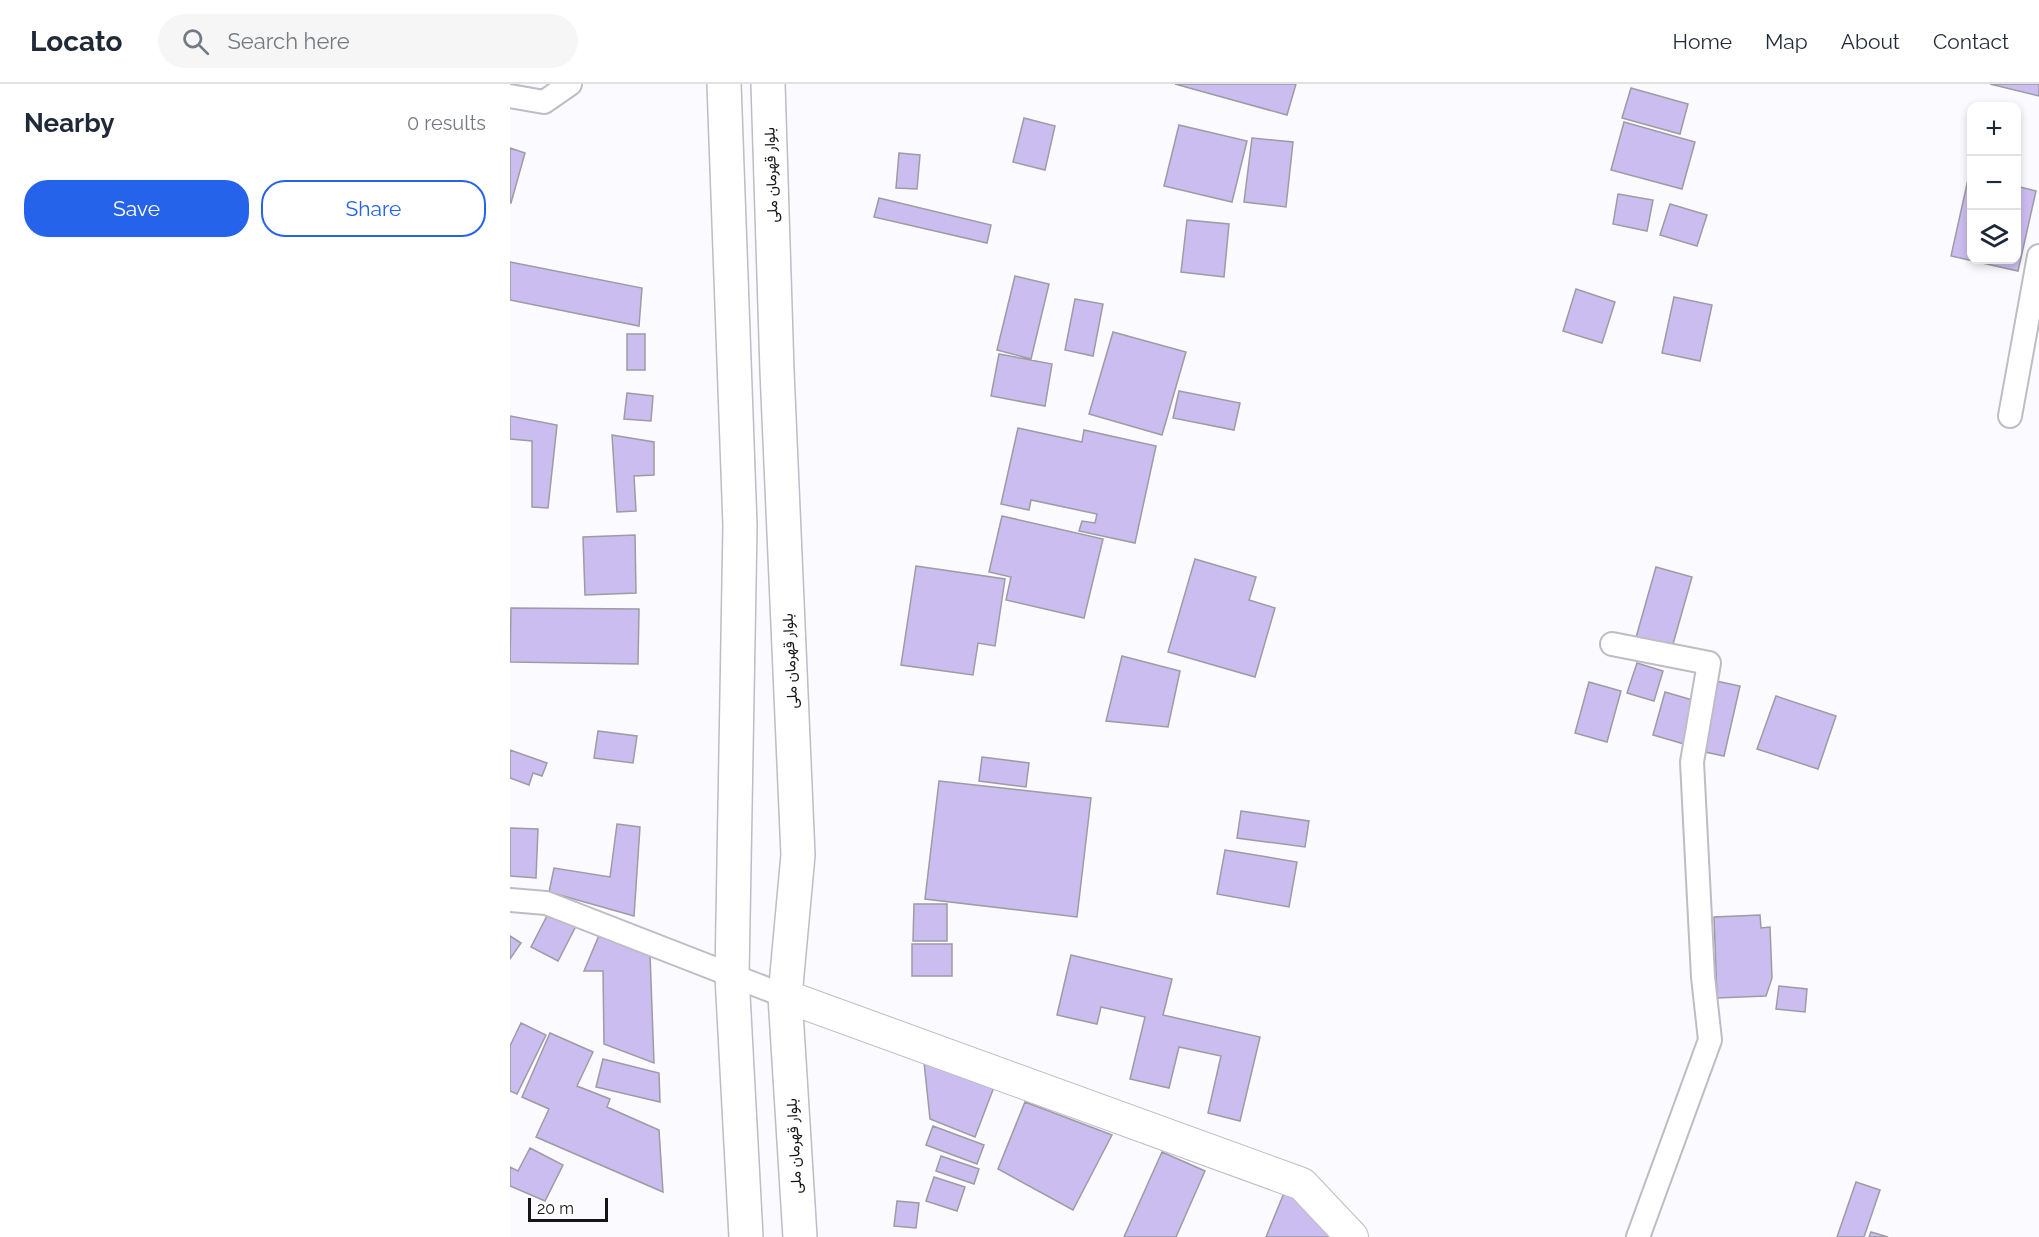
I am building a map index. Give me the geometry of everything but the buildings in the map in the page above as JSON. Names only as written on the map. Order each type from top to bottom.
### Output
[{"type":"highway","points":[[724,84],[740,526],[732,976],[746,1237]]},
{"type":"highway","name":"بلوار قهرمان ملی","points":[[768,84],[777,371],[798,855],[785,996],[800,1237]]},
{"type":"street","points":[[510,96],[544,102],[570,84]]},
{"type":"street","points":[[2010,416],[2039,256]]},
{"type":"street","points":[[1612,644],[1709,663],[1692,762],[1703,977],[1710,1040],[1638,1237]]},
{"type":"street","points":[[510,900],[546,903],[785,996],[1302,1184],[1352,1237]]}]
